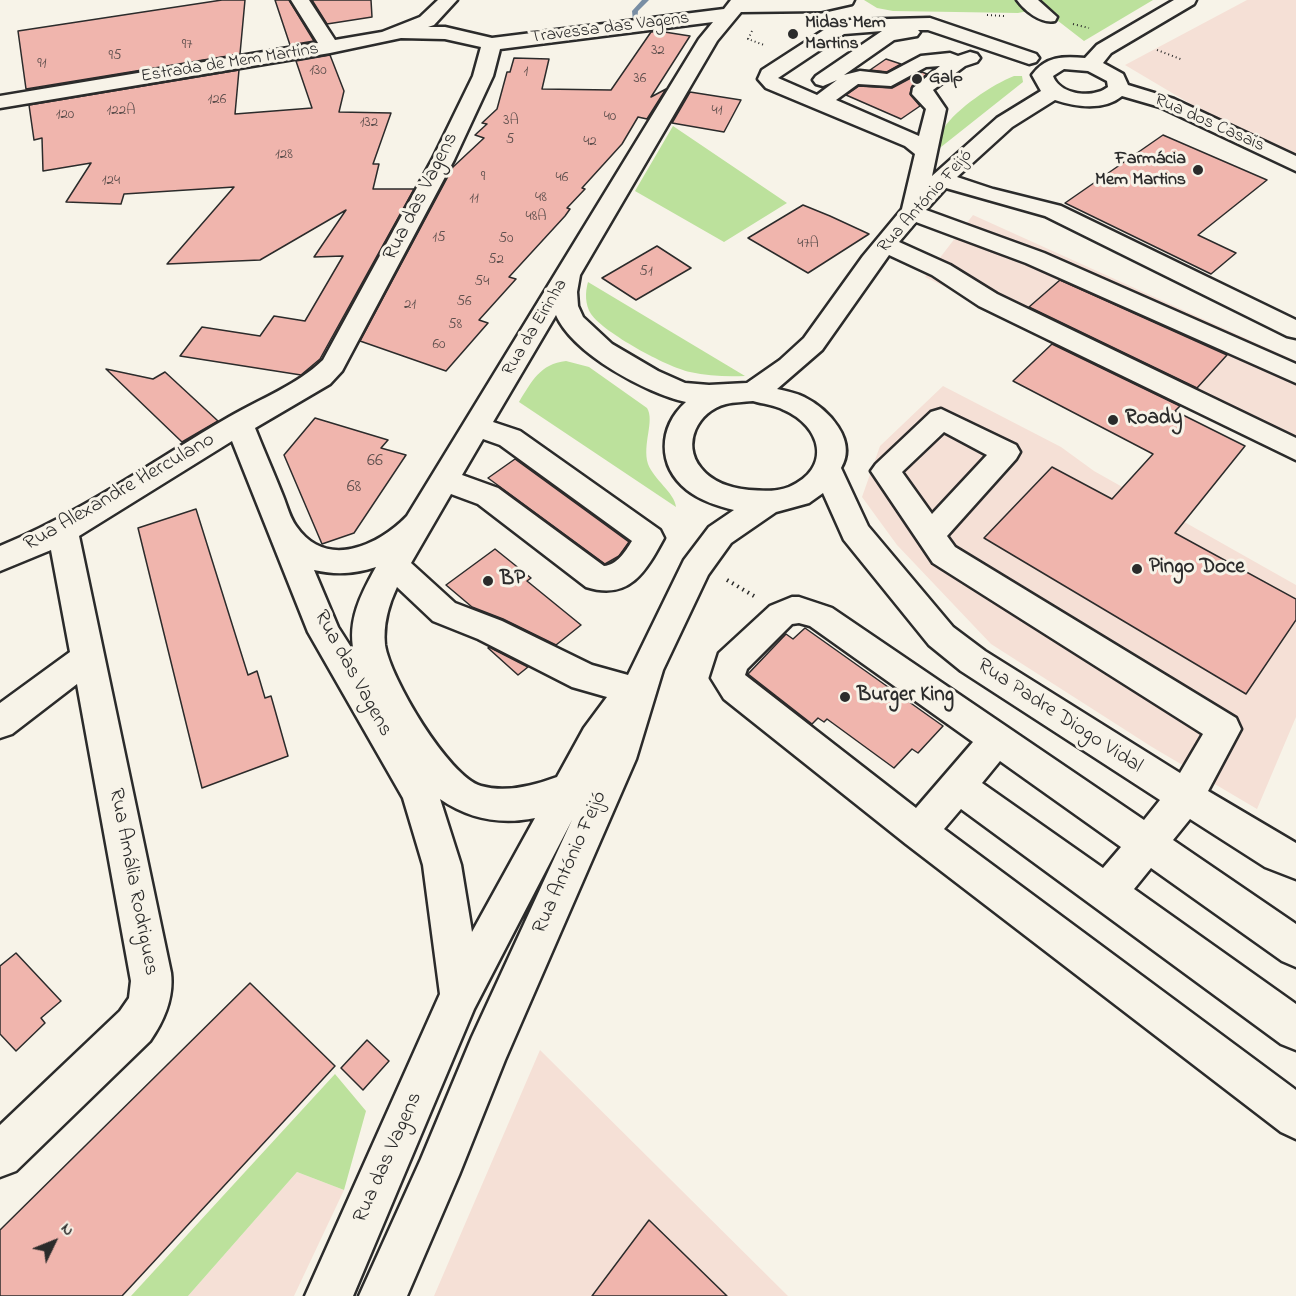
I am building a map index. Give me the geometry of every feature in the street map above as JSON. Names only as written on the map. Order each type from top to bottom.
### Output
[{"type":"street","points":[[300,0],[330,47]]},
{"type":"street","points":[[448,0],[456,16],[477,37],[492,44]]},
{"type":"street","name":"Estrada de Mem Martins","points":[[0,102],[402,33],[428,21],[448,0]]},
{"type":"street","name":"Travessa das Vagens","points":[[492,44],[676,21],[735,7],[827,5],[845,0]]},
{"type":"street","points":[[1026,0],[1048,17]]},
{"type":"street","points":[[1090,65],[1104,50],[1187,0]]},
{"type":"street","name":"Rua da Eirinha","points":[[283,532],[291,544],[303,553],[319,560],[358,561],[394,548],[408,537],[445,480],[709,39],[735,7]]},
{"type":"street","points":[[676,21],[701,26],[708,32],[709,39]]},
{"type":"street","points":[[927,155],[917,144],[772,84],[768,76],[845,27],[930,24],[1053,66]]},
{"type":"street","points":[[402,33],[435,31],[492,44]]},
{"type":"street","points":[[826,106],[808,95],[812,87],[896,33],[927,32],[991,55],[1006,57]]},
{"type":"street","name":"Rua das Vagens","points":[[329,1296],[460,995],[444,870],[429,815],[418,791],[324,632],[239,424],[320,378],[333,365],[443,160],[483,76],[492,44]]},
{"type":"street","points":[[970,58],[958,62],[922,88],[922,94],[934,104],[936,110],[913,213],[1035,258],[1296,374]]},
{"type":"street","points":[[826,106],[826,97],[850,79],[891,80],[925,61],[1029,58]]},
{"type":"street","points":[[1064,63],[1090,65],[1101,68],[1116,78],[1119,89],[1108,98],[1088,100],[1055,92],[1043,81],[1042,75],[1053,66],[1064,63]]},
{"type":"street","name":"Rua dos Casais","points":[[1119,89],[1175,97],[1192,115],[1296,164]]},
{"type":"street","name":"Rua António Feijó","points":[[742,393],[792,364],[820,336],[886,245],[943,180],[988,135],[1030,104],[1055,92]]},
{"type":"street","points":[[1175,97],[1220,109]]},
{"type":"street","points":[[1191,138],[1192,115]]},
{"type":"street","points":[[1222,152],[1296,184]]},
{"type":"street","points":[[943,180],[985,194],[1053,211],[1296,330]]},
{"type":"street","points":[[886,245],[941,270],[988,300],[1296,450]]},
{"type":"street","points":[[572,268],[564,287],[567,313],[584,337],[610,354],[655,381],[684,392],[742,393],[787,399],[815,415],[826,428],[832,441],[833,456],[828,470],[819,482],[805,492],[778,501],[746,502],[725,497],[706,488],[690,476],[680,460],[676,442],[681,426],[692,411],[709,400],[742,393]]},
{"type":"street","name":"Rua António Feijó","points":[[815,415],[809,370],[820,336]]},
{"type":"street","points":[[513,365],[526,356],[556,345],[583,345],[610,354]]},
{"type":"street","points":[[655,381],[672,404],[681,426]]},
{"type":"street","name":"Rua Alexandre Herculano","points":[[0,559],[34,547],[63,531],[239,424]]},
{"type":"street","points":[[445,480],[488,496],[597,579],[608,580],[621,576],[633,567],[649,538],[510,438],[477,427]]},
{"type":"street","name":"Rua Padre Diogo Vidal","points":[[828,470],[855,532],[941,636],[972,661],[1185,797],[1278,855],[1296,861]]},
{"type":"street","name":"Rua António Feijó","points":[[690,476],[703,503],[703,531],[695,569]]},
{"type":"street","name":"Rua António Feijó","points":[[460,995],[596,738],[639,680],[695,569],[720,535],[778,501]]},
{"type":"street","name":"Rua Padre Diogo Vidal","points":[[778,501],[855,532]]},
{"type":"street","name":"Rua das Vagens","points":[[418,524],[378,593],[369,619],[368,637],[371,655],[397,711],[435,772],[452,788],[472,800],[496,806],[521,806],[546,800],[568,789]]},
{"type":"street","name":"Rua Amália Rodrigues","points":[[0,1155],[135,1026],[147,1008],[152,990],[151,973],[63,531]]},
{"type":"street","points":[[930,535],[944,555],[1224,729],[1185,797],[1107,893]]},
{"type":"street","points":[[393,566],[444,612],[490,630],[584,677],[639,680]]},
{"type":"street","points":[[1296,946],[821,617],[808,611],[792,610],[781,615],[731,663],[728,678],[736,689],[919,832],[1296,1118]]},
{"type":"street","points":[[0,723],[88,657]]},
{"type":"street","name":"Rua António Feijó","points":[[383,1296],[487,1052],[618,759],[639,680]]},
{"type":"street","points":[[919,832],[997,739]]},
{"type":"street","points":[[958,786],[1296,1029]]},
{"type":"shaded area","points":[[1247,0],[1296,0],[1296,158],[1221,122],[1125,65]]},
{"type":"shaded area","points":[[973,215],[1296,361],[1296,459],[925,277]]},
{"type":"shaded area","points":[[943,386],[1061,447],[1094,471],[1296,585],[1296,717],[1257,809],[1152,747],[991,644],[897,545],[862,497],[880,446]]},
{"type":"shaded area","points":[[540,1050],[788,1296],[434,1296]]},
{"type":"shaded area","points":[[297,1172],[344,1190],[294,1296],[188,1296]]},
{"type":"green space","points":[[864,0],[1022,0],[1028,11],[1018,13],[893,11],[877,8]]},
{"type":"green space","points":[[1031,0],[1153,0],[1084,41]]},
{"type":"green space","points":[[1014,76],[1022,76],[1023,82],[936,151],[944,128],[957,113],[986,91]]},
{"type":"green space","points":[[673,126],[787,203],[724,242],[635,191]]},
{"type":"green space","points":[[588,282],[745,376],[718,376],[690,372],[667,364],[637,348],[598,322],[591,314],[586,298]]},
{"type":"green space","points":[[566,361],[589,367],[647,408],[650,419],[646,449],[648,464],[672,496],[676,507],[519,402],[543,370]]},
{"type":"green space","points":[[335,1074],[366,1111],[344,1190],[297,1172],[188,1296],[131,1296]]},
{"type":"building","points":[[222,0],[245,0],[240,54],[26,89],[18,31]]},
{"type":"building","points":[[275,0],[289,0],[314,41],[290,45]]},
{"type":"building","points":[[312,0],[371,0],[372,17],[327,24]]},
{"type":"building","points":[[651,32],[690,36],[651,97],[666,89],[647,119],[638,117],[622,144],[582,188],[585,189],[567,208],[570,209],[565,216],[509,277],[516,279],[479,320],[488,323],[446,371],[360,341],[453,167],[484,138],[475,135],[487,124],[482,123],[497,109],[507,72],[510,72],[514,58],[549,59],[542,89],[611,90]]},
{"type":"building","points":[[330,55],[344,91],[339,112],[391,113],[373,164],[379,164],[373,189],[414,189],[320,359],[301,375],[180,356],[202,327],[260,336],[274,316],[305,321],[343,256],[314,257],[346,210],[260,260],[167,264],[234,187],[124,194],[121,204],[66,202],[91,163],[43,171],[42,138],[34,140],[29,105],[239,70],[235,114],[312,108],[296,61]]},
{"type":"building","points":[[886,59],[901,64],[887,72],[870,70]]},
{"type":"building","points":[[922,72],[927,74],[912,86],[910,94],[920,106],[901,119],[846,95],[859,86],[892,88]]},
{"type":"building","points":[[690,92],[741,100],[724,132],[672,123]]},
{"type":"building","points":[[1163,135],[1267,180],[1198,235],[1236,253],[1211,274],[1065,203]]},
{"type":"building","points":[[803,205],[869,234],[808,273],[748,238]]},
{"type":"building","points":[[657,246],[691,268],[636,300],[602,278]]},
{"type":"building","points":[[1060,280],[1227,355],[1197,388],[1029,307]]},
{"type":"building","name":"Pingo Doce","points":[[1052,344],[1180,406],[1175,411],[1245,446],[1175,533],[1296,599],[1296,620],[1246,694],[984,538],[1052,467],[1112,499],[1153,454],[1013,381]]},
{"type":"building","points":[[106,369],[153,379],[165,372],[218,421],[182,442]]},
{"type":"building","points":[[315,418],[388,440],[381,448],[406,455],[354,533],[322,544],[284,455]]},
{"type":"building","points":[[515,459],[629,542],[619,556],[605,564],[488,478]]},
{"type":"building","points":[[196,509],[248,675],[257,671],[265,698],[271,696],[288,756],[202,788],[138,528]]},
{"type":"building","points":[[495,549],[531,578],[527,581],[581,625],[556,645],[503,619],[472,607],[446,585]]},
{"type":"building","name":"Burger King","points":[[805,628],[943,726],[918,753],[912,749],[894,768],[827,719],[824,722],[818,718],[812,724],[748,674],[786,634],[793,639]]},
{"type":"building","points":[[489,647],[528,667],[518,675]]},
{"type":"building","points":[[16,953],[61,1001],[41,1018],[45,1023],[16,1051],[0,1034],[0,966]]},
{"type":"building","points":[[250,983],[335,1066],[122,1296],[0,1296],[0,1230]]},
{"type":"building","points":[[367,1040],[389,1061],[363,1090],[341,1068]]},
{"type":"building","points":[[649,1220],[727,1296],[592,1296]]},
{"type":"waterway","points":[[635,20],[635,11],[646,0]]},
{"type":"place","name":"Midas Mem Martins","points":[[793,34]]},
{"type":"place","name":"Galp","points":[[917,79]]},
{"type":"place","name":"Farmácia Mem Martins","points":[[1198,170]]},
{"type":"place","name":"Roady","points":[[1113,420]]},
{"type":"place","name":"Pingo Doce","points":[[1137,569]]},
{"type":"place","name":"BP","points":[[488,581]]},
{"type":"place","name":"Burger King","points":[[845,697]]}]
